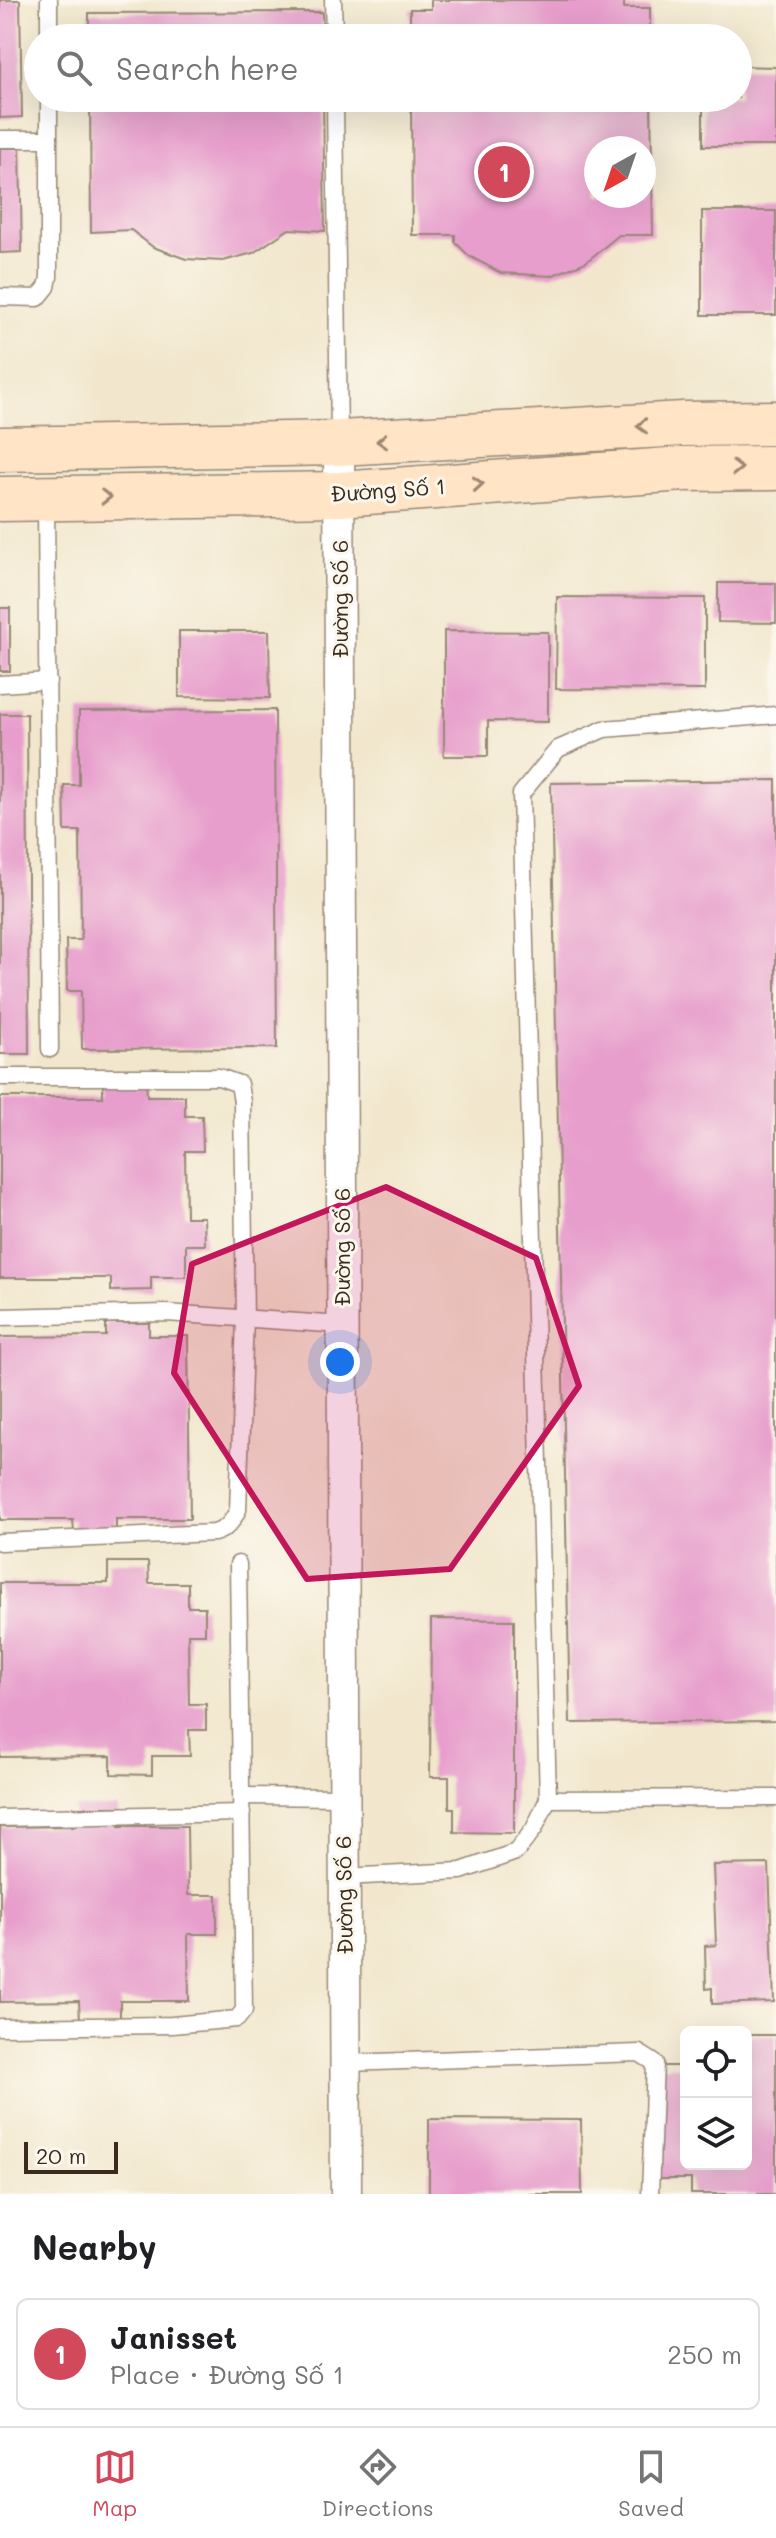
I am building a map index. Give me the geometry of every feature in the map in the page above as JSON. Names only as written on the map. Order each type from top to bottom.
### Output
[{"type":"street","points":[[0,449],[339,443],[683,424],[776,423]]},
{"type":"street","name":"Đường Số 6","points":[[339,443],[346,2194]]},
{"type":"street","name":"Đường Số 1","points":[[0,499],[340,494],[683,469],[776,468]]},
{"type":"lane","points":[[49,0],[49,24]]},
{"type":"lane","points":[[333,0],[334,24]]},
{"type":"lane","points":[[0,297],[38,298],[47,287],[49,112]]},
{"type":"lane","points":[[335,112],[339,443]]},
{"type":"lane","points":[[0,139],[49,139]]},
{"type":"lane","points":[[46,498],[50,1049]]},
{"type":"lane","points":[[0,684],[48,681]]},
{"type":"lane","points":[[344,1877],[461,1871],[516,1852],[534,1829],[548,1799],[521,794],[558,749],[604,729],[776,715]]},
{"type":"lane","points":[[0,1077],[219,1077],[239,1084],[242,1102],[245,1318],[238,1510],[232,1523],[214,1533],[0,1542]]},
{"type":"lane","points":[[0,1317],[166,1313],[342,1325]]},
{"type":"lane","points":[[0,2027],[172,2025],[237,2019],[244,2010],[238,1564]]},
{"type":"lane","points":[[0,1818],[343,1797]]},
{"type":"lane","points":[[548,1799],[776,1798]]},
{"type":"lane","points":[[347,2063],[639,2053],[647,2056],[655,2063],[650,2194]]},
{"type":"highlighted area","points":[[386,1187],[536,1258],[579,1386],[450,1569],[307,1579],[174,1373],[192,1264]]},
{"type":"building","points":[[0,0],[20,0],[22,117],[0,118]]},
{"type":"building","points":[[431,0],[624,0],[624,8],[650,8],[650,24],[410,24],[410,9],[431,9]]},
{"type":"building","points":[[322,12],[322,24],[89,24],[89,13]]},
{"type":"building","points":[[752,66],[776,67],[776,146],[703,146],[703,112],[752,112]]},
{"type":"building","points":[[90,112],[323,112],[325,231],[289,229],[253,253],[223,261],[186,259],[153,247],[131,230],[91,232]]},
{"type":"building","points":[[411,112],[651,112],[652,136],[584,136],[584,208],[653,208],[653,235],[619,235],[586,262],[551,276],[501,273],[469,256],[455,242],[455,235],[412,235]]},
{"type":"building","points":[[0,148],[20,148],[22,252],[0,253]]},
{"type":"building","points":[[702,211],[776,211],[776,315],[702,315]]},
{"type":"building","points":[[718,583],[776,583],[776,623],[718,622]]},
{"type":"building","points":[[557,597],[705,598],[705,690],[556,689]]},
{"type":"building","points":[[0,608],[10,608],[10,671],[0,671]]},
{"type":"building","points":[[179,631],[269,631],[270,698],[179,697]]},
{"type":"building","points":[[444,631],[548,632],[548,722],[488,721],[488,756],[444,756]]},
{"type":"building","points":[[275,710],[277,1048],[82,1049],[81,991],[67,991],[66,940],[81,940],[80,831],[65,831],[64,785],[79,785],[79,711]]},
{"type":"building","points":[[0,714],[27,714],[29,1054],[0,1054]]},
{"type":"building","points":[[776,780],[776,1721],[570,1723],[551,783]]},
{"type":"building","points":[[103,1079],[146,1079],[147,1096],[185,1096],[185,1116],[202,1116],[203,1151],[185,1151],[186,1217],[204,1217],[205,1245],[186,1245],[186,1277],[151,1277],[151,1290],[111,1291],[111,1278],[0,1278],[0,1097],[103,1097]]},
{"type":"building","points":[[106,1323],[149,1323],[149,1336],[188,1336],[190,1519],[116,1519],[116,1531],[74,1531],[73,1520],[0,1520],[0,1337],[106,1336]]},
{"type":"building","points":[[108,1562],[148,1562],[149,1583],[188,1583],[188,1607],[205,1607],[205,1634],[188,1634],[189,1704],[206,1704],[206,1730],[189,1730],[190,1756],[152,1756],[152,1775],[111,1774],[111,1756],[0,1757],[0,1583],[108,1583]]},
{"type":"building","points":[[431,1619],[514,1620],[514,1833],[454,1832],[454,1808],[449,1808],[449,1777],[430,1777]]},
{"type":"building","points":[[74,1807],[118,1807],[119,1826],[187,1826],[188,1895],[217,1895],[217,1934],[188,1934],[189,2001],[120,2001],[120,2020],[80,2020],[79,2001],[0,2002],[0,1827],[74,1826]]},
{"type":"building","points":[[769,1864],[774,2002],[712,2004],[712,1988],[706,1989],[705,1946],[716,1945],[713,1865]]},
{"type":"building","points":[[752,2035],[776,2035],[776,2194],[691,2194],[691,2179],[659,2179],[658,2066],[680,2066],[680,2170],[752,2170]]},
{"type":"building","points":[[429,2119],[581,2120],[582,2194],[429,2194]]},
{"type":"place","name":"Janisset","points":[[504,172]]}]
